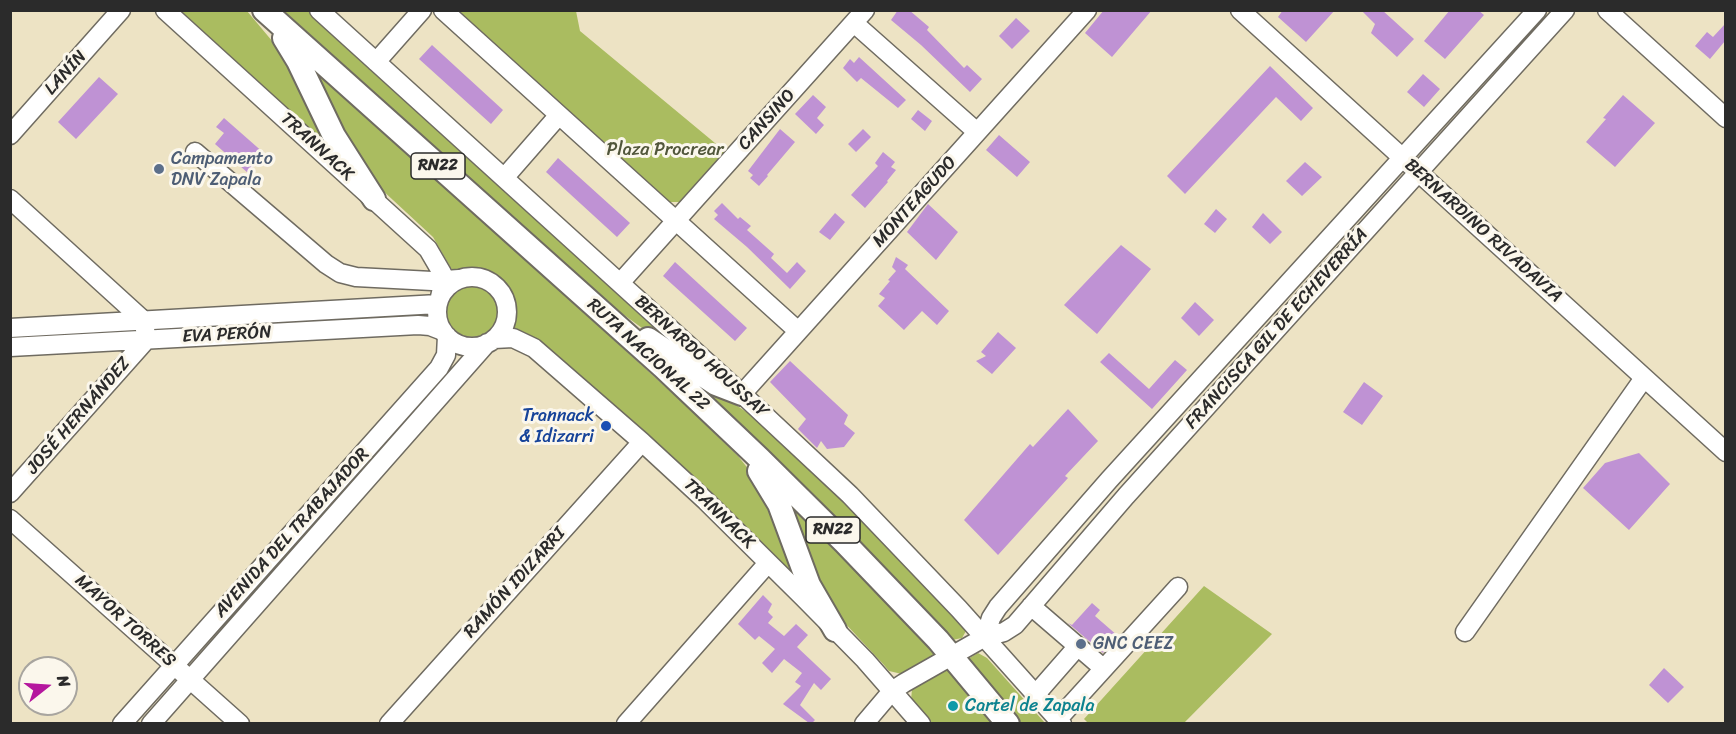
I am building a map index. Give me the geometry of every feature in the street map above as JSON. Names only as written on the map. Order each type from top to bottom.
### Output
[{"type":"main road","points":[[264,10],[293,51],[327,123],[374,199]]},
{"type":"main road","name":"RUTA NACIONAL 22","points":[[264,10],[708,410],[844,542],[952,656],[1008,723]]},
{"type":"main road","points":[[611,323],[647,338],[716,384],[742,394]]},
{"type":"main road","points":[[708,410],[752,461],[771,488],[785,518],[803,572],[835,630]]},
{"type":"street","name":"LANÍN","points":[[10,135],[121,10]]},
{"type":"street","name":"TRANNACK","points":[[165,10],[428,249],[439,265],[445,290],[437,318],[445,334],[454,342],[470,347],[513,338],[534,348],[642,442],[768,563],[835,630],[921,723]]},
{"type":"street","name":"BERNARDO HOUSSAY","points":[[320,10],[850,495],[985,637],[1060,721]]},
{"type":"street","points":[[376,62],[422,10]]},
{"type":"street","points":[[443,10],[798,331]]},
{"type":"street","name":"MONTEAGUDO","points":[[742,394],[1087,10]]},
{"type":"street","name":"BERNARDINO RIVADAVIA","points":[[1240,10],[1725,452]]},
{"type":"street","name":"FRANCISCA GIL DE ECHEVERRÍA","points":[[985,637],[991,618],[998,607],[1109,480],[1537,10]]},
{"type":"street","name":"FRANCISCA GIL DE ECHEVERRÍA","points":[[864,723],[892,691],[985,637],[1010,629],[1126,496],[1565,10]]},
{"type":"street","points":[[1607,10],[1725,118]]},
{"type":"street","points":[[860,17],[977,132]]},
{"type":"street","name":"CANSINO","points":[[620,283],[860,17]]},
{"type":"street","points":[[504,178],[559,115]]},
{"type":"street","points":[[195,152],[326,264],[340,273],[445,290],[478,277],[488,280],[502,294],[506,303],[505,323],[490,341]]},
{"type":"street","points":[[10,199],[143,320],[147,339]]},
{"type":"street","name":"EVA PERÓN","points":[[10,328],[143,320],[445,290]]},
{"type":"street","name":"EVA PERÓN","points":[[10,347],[418,325],[430,326],[445,334]]},
{"type":"street","name":"AVENIDA DEL TRABAJADOR","points":[[122,723],[439,368],[446,355],[445,334]]},
{"type":"street","name":"JOSÉ HERNÁNDEZ","points":[[10,493],[147,339]]},
{"type":"street","name":"AVENIDA DEL TRABAJADOR","points":[[151,723],[490,341]]},
{"type":"street","points":[[1465,632],[1644,378]]},
{"type":"street","name":"RAMÓN IDIZARRI","points":[[389,723],[642,442]]},
{"type":"street","points":[[1109,480],[1126,496]]},
{"type":"street","name":"MAYOR TORRES","points":[[10,519],[240,723]]},
{"type":"street","points":[[626,723],[768,563]]},
{"type":"street","points":[[1060,721],[1104,668],[1179,588]]},
{"type":"street","points":[[1031,606],[1104,668]]},
{"type":"street","points":[[1036,694],[1078,646]]},
{"type":"green space","points":[[176,11],[247,11],[283,54],[343,162]]},
{"type":"green space","points":[[284,11],[311,11],[688,354],[642,328],[609,304]]},
{"type":"green space","name":"Plaza Procrear","points":[[454,11],[576,11],[580,31],[727,153],[681,202],[668,202]]},
{"type":"green space","points":[[299,54],[680,400],[738,456],[761,485],[804,587],[512,329],[516,305],[509,287],[483,269],[452,270],[433,237],[367,176]]},
{"type":"green space","points":[[472,283],[482,285],[491,291],[497,300],[499,310],[497,320],[491,329],[482,335],[472,337],[462,335],[453,329],[447,320],[445,310],[447,300],[453,291],[462,285]]},
{"type":"green space","points":[[658,353],[751,415],[840,495],[965,626],[966,631],[962,638],[952,640]]},
{"type":"green space","points":[[775,485],[936,653],[934,655],[902,674],[889,671],[827,604]]},
{"type":"green space","points":[[1204,586],[1272,634],[1184,723],[1088,723],[1084,719]]},
{"type":"green space","points":[[978,653],[987,658],[1045,723],[1016,723],[968,659]]},
{"type":"green space","points":[[951,669],[1000,723],[928,723],[911,700],[912,689],[944,670]]},
{"type":"building","points":[[898,10],[909,10],[929,27],[927,30],[964,68],[967,65],[982,79],[970,92],[891,20]]},
{"type":"building","points":[[1104,10],[1152,10],[1112,57],[1085,33]]},
{"type":"building","points":[[1283,10],[1335,10],[1306,42],[1278,17]]},
{"type":"building","points":[[1361,10],[1382,10],[1414,39],[1397,57],[1371,33],[1375,24]]},
{"type":"building","points":[[1450,10],[1478,10],[1484,15],[1445,59],[1424,41]]},
{"type":"building","points":[[1016,18],[1030,31],[1012,49],[999,36]]},
{"type":"building","points":[[1725,24],[1725,41],[1710,59],[1695,46],[1707,32],[1713,37]]},
{"type":"building","points":[[432,45],[503,110],[491,124],[419,59]]},
{"type":"building","points":[[859,57],[906,100],[898,108],[861,78],[857,82],[843,68],[850,59],[854,63]]},
{"type":"building","points":[[1270,66],[1313,108],[1301,121],[1276,97],[1185,194],[1167,176]]},
{"type":"building","points":[[1423,74],[1440,89],[1424,107],[1407,92]]},
{"type":"building","points":[[99,77],[118,94],[76,139],[58,122]]},
{"type":"building","points":[[813,95],[826,107],[817,118],[824,125],[816,134],[795,114]]},
{"type":"building","points":[[1623,95],[1655,123],[1615,167],[1586,142]]},
{"type":"building","points":[[918,110],[932,121],[925,131],[911,119]]},
{"type":"building","points":[[224,118],[265,154],[248,173],[215,144],[224,133],[216,127]]},
{"type":"building","points":[[780,129],[795,142],[759,186],[750,178],[753,175],[748,171]]},
{"type":"building","points":[[863,129],[871,137],[856,152],[848,144]]},
{"type":"building","points":[[999,135],[1030,162],[1017,177],[986,150]]},
{"type":"building","points":[[883,152],[895,162],[891,167],[896,170],[865,208],[851,195],[878,166],[875,163]]},
{"type":"building","points":[[558,158],[630,223],[617,237],[546,172]]},
{"type":"building","points":[[1305,162],[1322,177],[1302,196],[1286,181]]},
{"type":"building","points":[[722,203],[738,219],[740,217],[751,226],[747,230],[774,254],[771,258],[787,273],[797,262],[806,271],[790,289],[714,219],[718,215],[714,211]]},
{"type":"building","points":[[928,204],[958,232],[936,260],[907,232]]},
{"type":"building","points":[[1216,209],[1227,219],[1215,233],[1204,224]]},
{"type":"building","points":[[835,213],[845,222],[830,240],[819,232]]},
{"type":"building","points":[[1263,213],[1282,232],[1270,244],[1252,227]]},
{"type":"building","points":[[1121,245],[1151,269],[1097,334],[1064,305]]},
{"type":"building","points":[[896,257],[908,265],[905,269],[949,311],[937,325],[922,311],[904,330],[878,306],[885,298],[879,294],[896,271],[892,267]]},
{"type":"building","points":[[675,262],[747,328],[735,341],[663,276]]},
{"type":"building","points":[[1195,302],[1214,320],[1199,336],[1181,318]]},
{"type":"building","points":[[998,332],[1016,348],[992,374],[976,361],[986,356],[981,352]]},
{"type":"building","points":[[1109,353],[1149,389],[1175,360],[1187,370],[1152,409],[1100,362]]},
{"type":"building","points":[[790,361],[848,415],[844,424],[855,433],[844,447],[827,449],[821,441],[817,448],[798,429],[806,419],[770,382]]},
{"type":"building","points":[[1364,382],[1383,396],[1362,425],[1343,412]]},
{"type":"building","points":[[1068,409],[1098,441],[1065,476],[1068,478],[998,555],[964,520],[1030,444],[1033,447]]},
{"type":"building","points":[[1639,453],[1670,484],[1629,530],[1583,488],[1605,463]]},
{"type":"building","points":[[763,595],[772,604],[768,612],[773,617],[768,623],[784,636],[796,624],[808,635],[797,647],[831,679],[821,690],[814,683],[800,705],[815,720],[812,723],[783,704],[801,686],[795,682],[802,673],[784,659],[772,673],[762,663],[775,649],[759,636],[755,640],[738,624]]},
{"type":"building","points":[[1092,603],[1100,610],[1095,616],[1118,636],[1103,653],[1068,623],[1072,625]]},
{"type":"building","points":[[1664,668],[1684,687],[1668,703],[1649,685]]},
{"type":"place","name":"Campamento DNV Zapala","points":[[159,169]]},
{"type":"place","name":"Trannack & Idizarri","points":[[606,426]]},
{"type":"place","name":"GNC CEEZ","points":[[1081,644]]},
{"type":"place","name":"Cartel de Zapala","points":[[953,706]]}]
